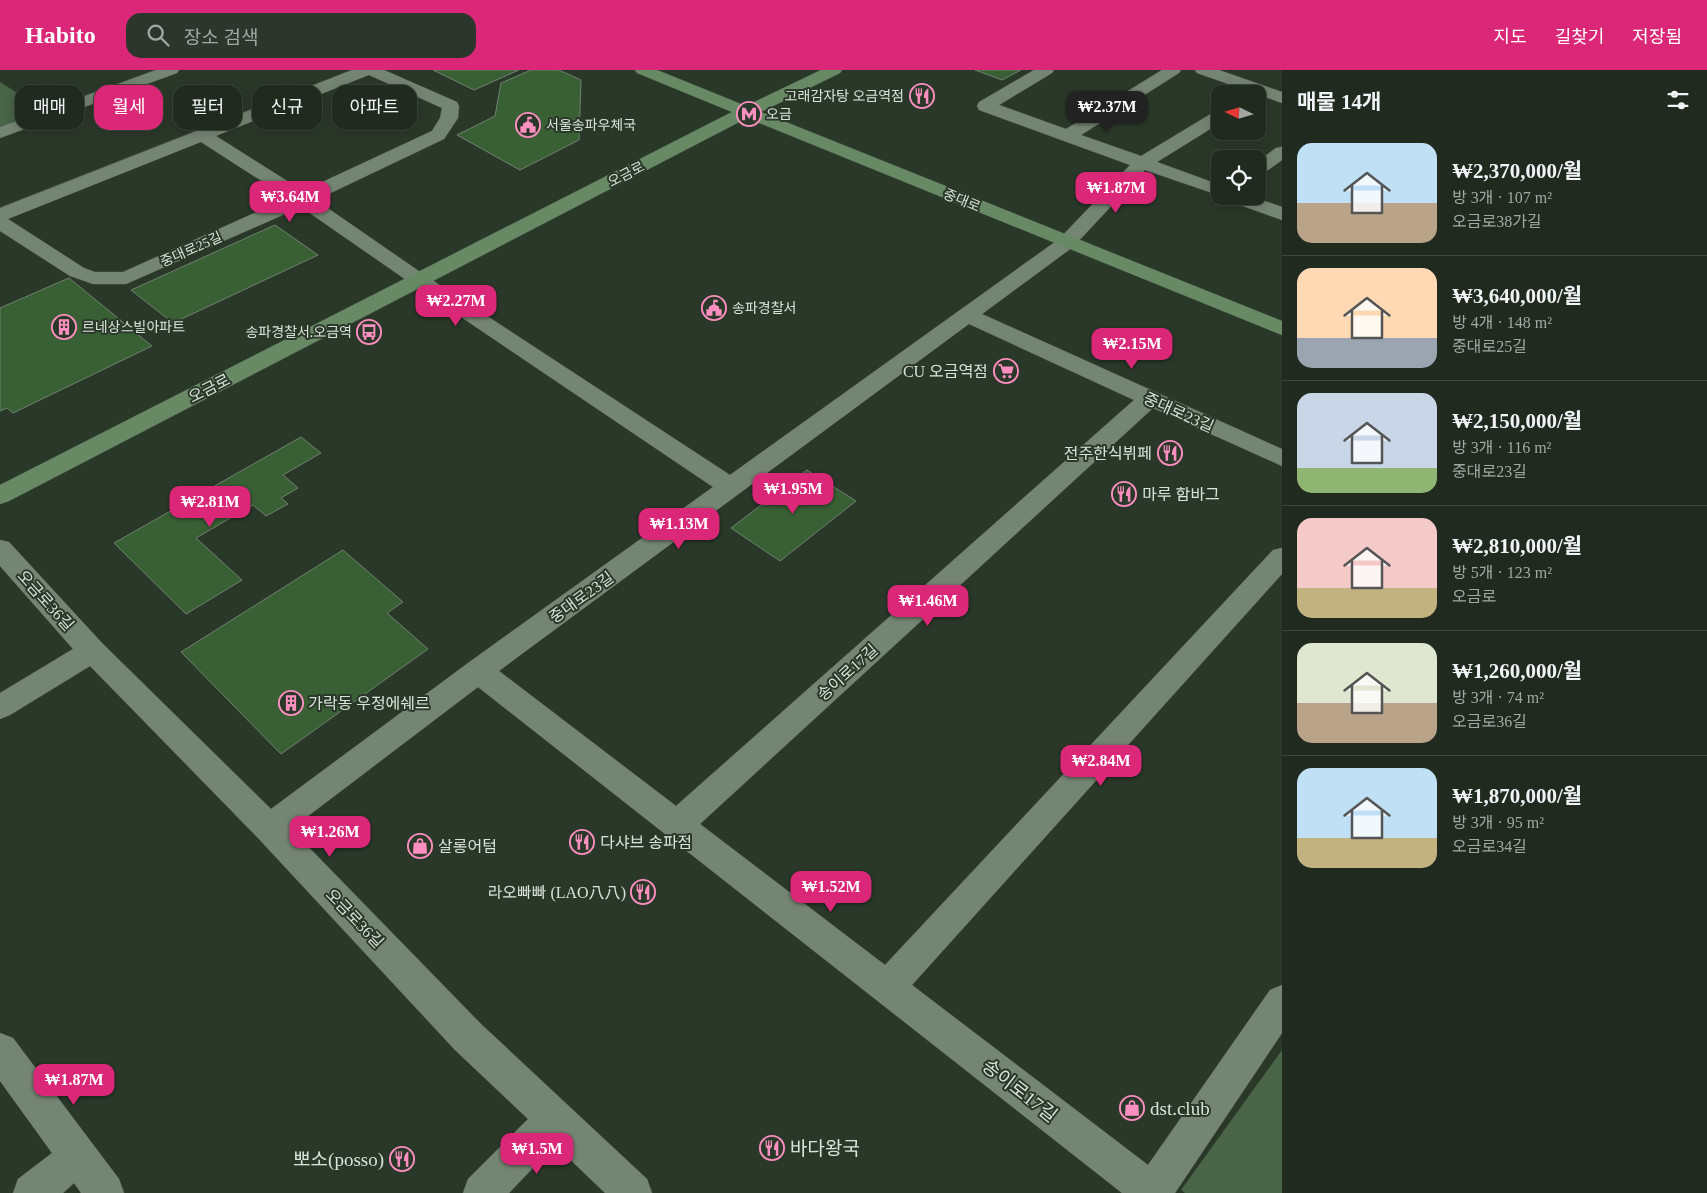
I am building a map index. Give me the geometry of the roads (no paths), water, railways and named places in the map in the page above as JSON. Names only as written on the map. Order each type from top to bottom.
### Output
[{"type":"main road","name":"중대로","points":[[643,70],[1282,329]]},
{"type":"main road","name":"오금로","points":[[0,495],[746,112],[834,70]]},
{"type":"street","points":[[0,133],[171,70]]},
{"type":"street","points":[[1046,70],[985,106],[1211,188]]},
{"type":"street","points":[[1067,136],[1173,70]]},
{"type":"street","points":[[1206,70],[1243,85]]},
{"type":"street","name":"중대로25길","points":[[0,215],[359,71],[451,106],[449,118],[438,135],[302,199],[126,278],[93,278],[77,272],[0,222]]},
{"type":"street","points":[[1266,94],[1282,98]]},
{"type":"street","name":"중대로23길","points":[[269,828],[478,671],[1066,243],[1142,162],[1211,121]]},
{"type":"street","points":[[203,135],[302,199],[419,280],[731,488]]},
{"type":"street","points":[[1266,163],[1282,152]]},
{"type":"street","points":[[1258,205],[1282,214]]},
{"type":"street","name":"중대로23길","points":[[967,315],[1282,458]]},
{"type":"street","name":"송이로17길","points":[[677,825],[1150,398]]},
{"type":"street","name":"오금로36길","points":[[0,548],[92,652],[269,828],[468,1037],[633,1193]]},
{"type":"street","points":[[887,987],[1282,557]]},
{"type":"street","points":[[0,706],[92,652]]},
{"type":"street","name":"송이로17길","points":[[478,671],[1153,1193],[1282,1002]]},
{"type":"street","points":[[0,1051],[106,1193]]},
{"type":"street","points":[[482,1193],[555,1119]]},
{"type":"street","points":[[32,1193],[78,1156]]},
{"type":"place","name":"고래감자탕 오금역점","points":[[922,96]]},
{"type":"place","name":"오금","points":[[749,114]]},
{"type":"place","name":"서울송파우체국","points":[[528,125]]},
{"type":"place","name":"송파경찰서","points":[[714,308]]},
{"type":"place","name":"르네상스빌아파트","points":[[64,327]]},
{"type":"place","name":"송파경찰서.오금역","points":[[369,332]]},
{"type":"place","name":"CU 오금역점","points":[[1006,371]]},
{"type":"place","name":"전주한식뷔페","points":[[1170,453]]},
{"type":"place","name":"마루 함바그","points":[[1124,494]]},
{"type":"place","name":"가락동 우정에쉐르","points":[[291,703]]},
{"type":"place","name":"다샤브 송파점","points":[[582,842]]},
{"type":"place","name":"살롱어텀","points":[[420,846]]},
{"type":"place","name":"라오빠빠 (LAO八八)","points":[[643,892]]},
{"type":"place","name":"dst.club","points":[[1132,1108]]},
{"type":"place","name":"바다왕국","points":[[772,1148]]},
{"type":"place","name":"뽀소(posso)","points":[[402,1159]]}]
